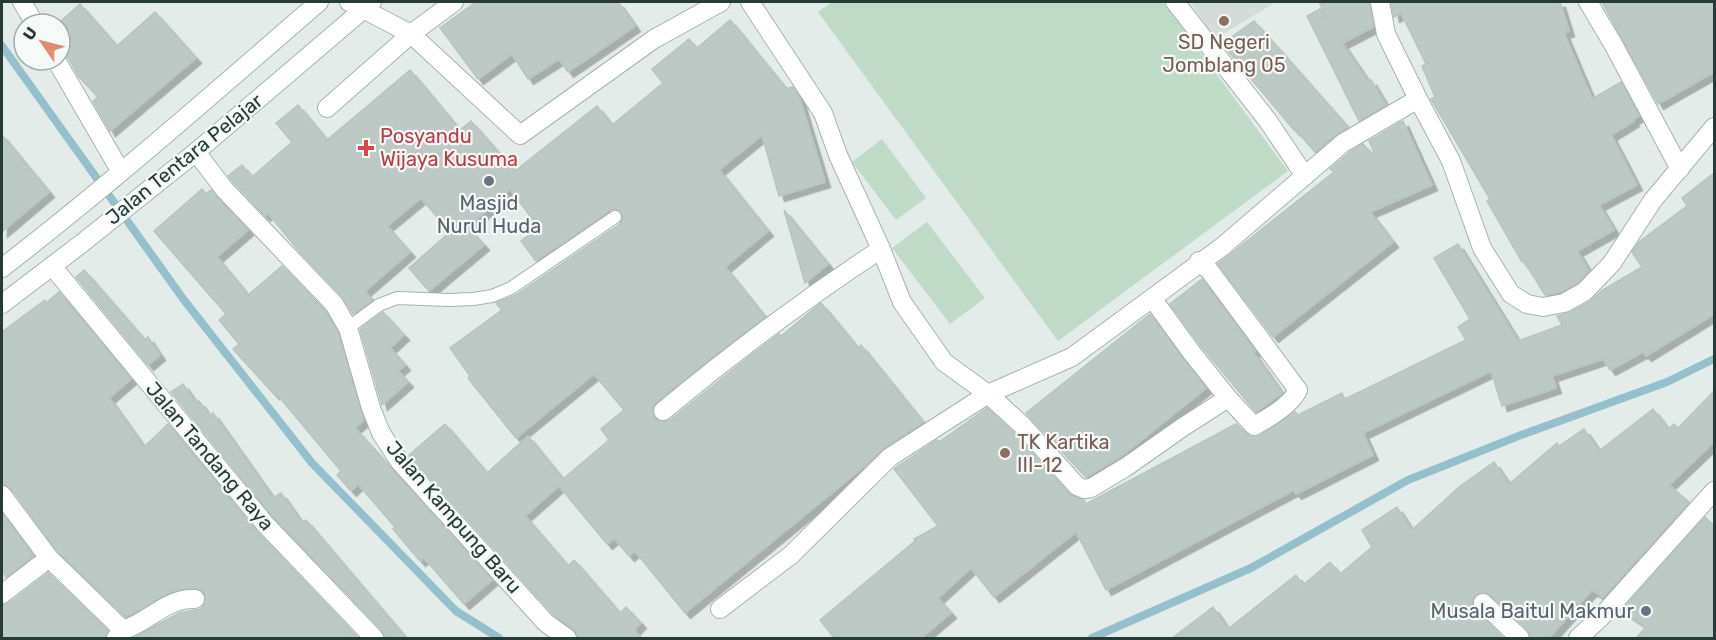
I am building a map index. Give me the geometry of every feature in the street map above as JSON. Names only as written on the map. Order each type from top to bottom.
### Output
[{"type":"street","name":"Jalan Tentara Pelajar","points":[[2,268],[55,228],[117,176],[319,2]]},
{"type":"street","points":[[327,108],[411,34],[454,2]]},
{"type":"street","points":[[361,4],[411,34],[520,135],[654,39],[721,2]]},
{"type":"street","points":[[750,2],[823,113],[838,155],[881,249],[902,302],[944,362],[988,394],[1022,425],[1077,486],[1084,489],[1091,488],[1228,398]]},
{"type":"street","points":[[1175,2],[1268,121],[1305,176]]},
{"type":"street","points":[[1380,2],[1386,34],[1451,161],[1482,248],[1511,294],[1527,304],[1543,307],[1564,303],[1584,292],[1612,263],[1653,200],[1714,127]]},
{"type":"street","points":[[1588,2],[1680,169]]},
{"type":"street","name":"Jalan Tentara Pelajar","points":[[2,304],[196,152],[361,4]]},
{"type":"street","points":[[62,72],[117,176]]},
{"type":"street","points":[[720,609],[791,555],[890,457],[988,394],[1072,357],[1199,261],[1223,246],[1343,143],[1418,99]]},
{"type":"street","name":"Jalan Kampung Baru","points":[[196,152],[225,190],[334,304],[348,328],[368,399],[381,433],[400,462],[546,623],[567,639]]},
{"type":"street","points":[[663,411],[735,352],[820,288],[881,249]]},
{"type":"street","points":[[1152,298],[1192,353],[1254,426],[1276,412],[1298,390],[1209,270],[1199,261]]},
{"type":"street","name":"Jalan Tandang Raya","points":[[52,266],[265,524],[374,639]]},
{"type":"street","points":[[1578,639],[1600,618],[1714,491]]},
{"type":"street","points":[[2,495],[49,558],[119,634],[136,626],[157,610],[182,598],[195,599]]},
{"type":"street","points":[[2,594],[49,558]]},
{"type":"street","points":[[1483,603],[1521,639]]},
{"type":"lane","points":[[348,328],[379,305],[397,298],[449,300],[492,296],[511,288],[615,217]]},
{"type":"shaded area","name":"SD Negeri Jomblang 05","points":[[1190,2],[1271,2],[1273,4],[1215,39]]},
{"type":"green space","points":[[832,2],[1163,2],[1288,171],[1058,341],[818,12]]},
{"type":"green space","points":[[882,139],[926,198],[896,220],[852,162]]},
{"type":"green space","points":[[927,222],[985,298],[950,324],[892,248]]},
{"type":"building","points":[[476,2],[618,2],[635,26],[568,72],[559,59],[528,79],[512,54],[478,79],[440,28]]},
{"type":"building","points":[[1319,2],[1369,2],[1373,27],[1342,43],[1368,81],[1371,80],[1386,105],[1359,121],[1307,16],[1320,9],[1327,19]]},
{"type":"building","points":[[1391,2],[1560,2],[1569,31],[1564,33],[1592,99],[1621,82],[1639,116],[1611,135],[1637,185],[1599,205],[1614,230],[1577,251],[1589,271],[1577,283],[1560,292],[1545,295],[1524,261],[1522,262],[1487,201],[1490,199],[1431,99],[1435,97],[1422,66],[1426,64],[1401,13],[1394,17]]},
{"type":"building","points":[[1602,2],[1714,2],[1714,72],[1658,104]]},
{"type":"building","points":[[80,4],[117,46],[155,12],[196,58],[110,131],[93,101],[98,97],[79,77],[72,65],[71,12]]},
{"type":"building","points":[[730,20],[786,89],[793,87],[800,99],[825,182],[779,196],[762,135],[719,170],[768,231],[725,267],[765,317],[656,402],[652,408],[654,418],[660,422],[670,420],[821,303],[858,348],[861,345],[923,422],[882,449],[867,464],[685,613],[635,551],[629,556],[614,538],[607,544],[559,486],[525,516],[568,566],[574,560],[620,613],[626,607],[641,623],[634,630],[642,639],[578,639],[574,629],[554,615],[409,455],[445,424],[487,473],[528,436],[563,479],[609,440],[601,429],[624,410],[594,374],[516,438],[468,378],[470,376],[450,348],[502,310],[496,303],[516,295],[620,224],[623,217],[621,212],[615,209],[610,210],[536,261],[521,241],[539,228],[510,189],[468,227],[484,245],[429,291],[409,268],[450,232],[421,198],[387,226],[410,252],[365,291],[372,300],[353,314],[342,296],[298,250],[268,213],[265,216],[228,176],[242,165],[252,177],[292,142],[276,123],[298,105],[327,140],[410,70],[460,130],[471,121],[515,171],[597,106],[612,125],[663,83],[652,69],[689,39],[697,48]]},
{"type":"building","points":[[1254,21],[1348,127],[1315,152],[1222,44]]},
{"type":"building","points":[[1403,121],[1432,185],[1370,212],[1393,242],[1273,337],[1218,264],[1334,172],[1330,169],[1350,152],[1363,144],[1371,153],[1374,152],[1369,141]]},
{"type":"building","points":[[2,135],[49,192],[2,232]]},
{"type":"building","points":[[1714,173],[1714,314],[1646,356],[1643,352],[1610,370],[1603,359],[1552,376],[1556,388],[1502,406],[1491,371],[1363,433],[1373,455],[1296,494],[1294,490],[1106,590],[1076,532],[994,597],[971,568],[938,598],[951,613],[920,639],[835,639],[820,620],[915,541],[914,539],[938,526],[894,469],[937,440],[939,442],[987,408],[1014,433],[1069,494],[1084,500],[1086,504],[1236,424],[1249,436],[1259,436],[1295,412],[1298,415],[1342,393],[1345,399],[1466,340],[1458,327],[1470,319],[1434,258],[1458,244],[1518,341],[1562,325],[1557,316],[1569,313],[1589,302],[1601,291],[1642,267],[1632,252],[1640,241],[1687,206],[1682,198]]},
{"type":"building","points":[[202,189],[206,194],[211,190],[248,230],[217,257],[248,295],[282,266],[325,311],[338,332],[364,420],[355,428],[492,580],[464,604],[424,558],[420,561],[393,529],[395,527],[358,484],[351,491],[337,475],[341,471],[276,393],[274,394],[233,349],[239,344],[219,320],[226,314],[154,231]]},
{"type":"building","points":[[784,210],[828,264],[805,283]]},
{"type":"building","points":[[84,270],[145,340],[148,337],[160,355],[148,365],[76,277]]},
{"type":"building","points":[[1202,279],[1255,351],[1253,352],[1282,393],[1256,412],[1201,346],[1170,304]]},
{"type":"building","points":[[59,292],[131,379],[109,398],[144,447],[168,424],[256,531],[359,639],[132,639],[179,613],[201,609],[205,603],[205,593],[194,588],[172,591],[126,617],[57,551],[11,488],[2,484],[2,332]]},
{"type":"building","points":[[383,312],[404,335],[390,348],[405,365],[398,371],[408,382],[382,405],[360,329]]},
{"type":"building","points":[[1150,314],[1206,388],[1123,455],[1086,477],[1026,413]]},
{"type":"building","points":[[183,384],[196,403],[199,401],[210,416],[213,413],[273,498],[281,493],[302,523],[306,520],[407,639],[385,639],[382,630],[273,517],[171,392]]},
{"type":"building","points":[[1714,391],[1714,442],[1669,485],[1689,502],[1603,597],[1592,590],[1548,639],[1531,639],[1528,630],[1485,592],[1474,596],[1472,607],[1504,639],[1171,639],[1213,607],[1228,629],[1296,575],[1303,585],[1330,562],[1340,574],[1372,547],[1362,530],[1397,507],[1412,530],[1459,487],[1494,462],[1509,484],[1557,443],[1559,446],[1584,429],[1599,451],[1653,409],[1668,429],[1674,424],[1678,428]]},
{"type":"building","points":[[2,513],[33,556],[6,577],[2,569]]},
{"type":"building","points":[[1705,517],[1714,526],[1714,639],[1635,639],[1646,627],[1622,610]]},
{"type":"building","points":[[48,573],[108,631],[105,639],[2,639],[2,605],[9,603]]},
{"type":"waterway","points":[[2,46],[184,300],[312,463],[456,611],[499,638]]},
{"type":"waterway","points":[[1092,638],[1251,568],[1408,480],[1521,435],[1667,382],[1714,359]]},
{"type":"place","name":"SD Negeri Jomblang 05","points":[[1224,21]]},
{"type":"place","name":"Posyandu Wijaya Kusuma","points":[[366,148]]},
{"type":"place","name":"Masjid Nurul Huda","points":[[489,181]]},
{"type":"place","name":"TK Kartika III-12","points":[[1005,453]]},
{"type":"place","name":"Musala Baitul Makmur","points":[[1646,611]]}]
